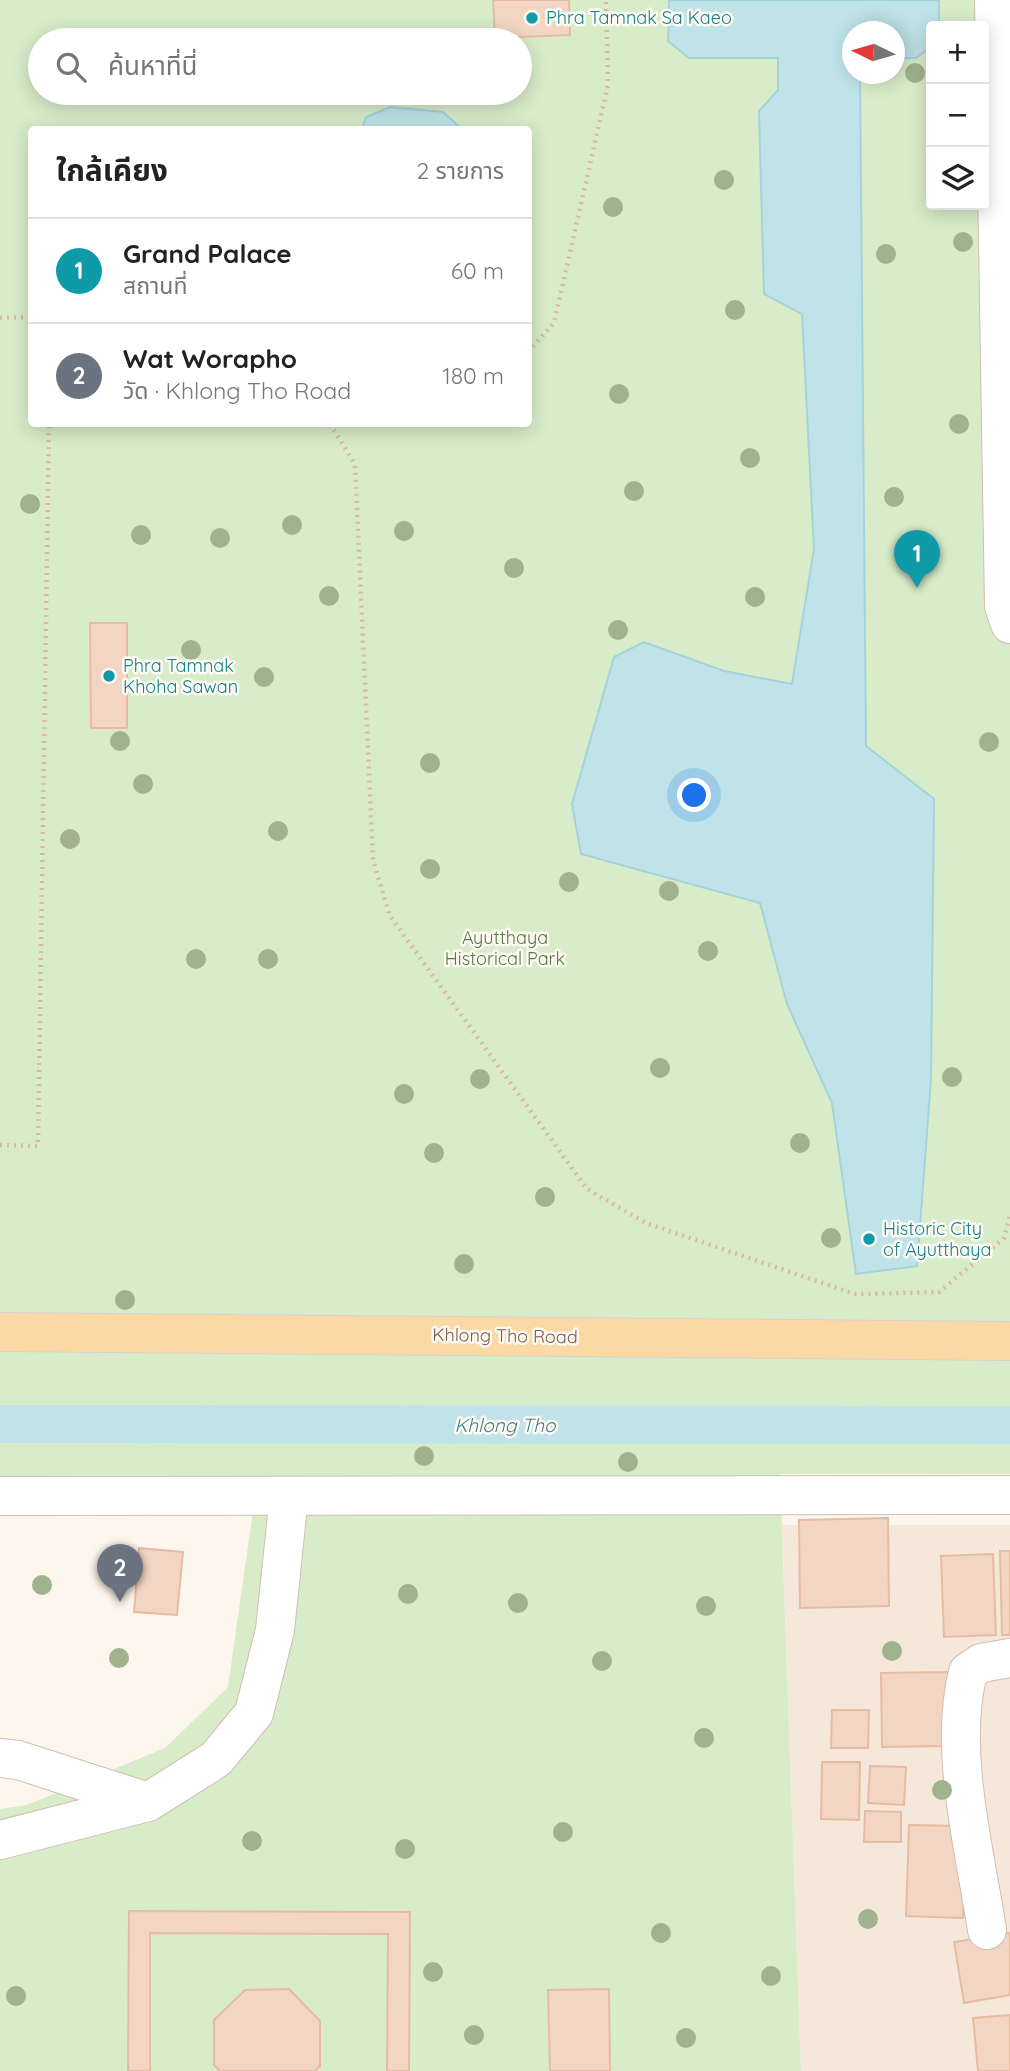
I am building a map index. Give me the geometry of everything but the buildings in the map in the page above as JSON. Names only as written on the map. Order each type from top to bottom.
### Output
[{"type":"main road","name":"Khlong Tho Road","points":[[0,1332],[1010,1341]]},
{"type":"street","points":[[994,0],[1004,606],[1010,624]]},
{"type":"street","points":[[0,1496],[1010,1495]]},
{"type":"street","points":[[0,1840],[148,1802],[216,1759],[254,1713],[275,1630],[289,1496]]},
{"type":"street","points":[[987,1930],[963,1767],[961,1713],[968,1672],[981,1663],[1010,1658]]},
{"type":"street","points":[[0,1758],[18,1760],[148,1802]]},
{"type":"path","points":[[532,348],[554,323],[608,85],[606,0]]},
{"type":"path","points":[[0,318],[28,317]]},
{"type":"path","points":[[0,1145],[38,1146],[49,427]]},
{"type":"path","points":[[332,427],[355,464],[373,860],[390,916],[587,1189],[646,1223],[855,1294],[939,1292],[1004,1238],[1010,1216]]},
{"type":"shaded area","points":[[782,1525],[1010,1525],[1010,2071],[801,2071]]},
{"type":"green space","name":"Ayutthaya Historical Park","points":[[0,0],[1010,0],[1010,1474],[780,1474],[801,2071],[0,2071],[0,1809],[27,1805],[165,1748],[228,1687],[252,1518],[254,1481],[0,1480]]},
{"type":"water","points":[[669,0],[939,0],[939,21],[926,21],[926,51],[916,58],[905,58],[905,21],[842,21],[842,84],[860,84],[866,746],[934,799],[931,1079],[917,1266],[856,1274],[832,1103],[787,1004],[760,903],[581,854],[572,804],[614,657],[644,642],[724,671],[792,684],[814,549],[802,314],[764,294],[759,111],[778,90],[778,58],[689,58],[668,41]]},
{"type":"water","points":[[390,107],[443,112],[459,126],[363,126],[366,117]]},
{"type":"waterway","name":"Khlong Tho","points":[[0,1424],[1010,1425]]},
{"type":"place","name":"Phra Tamnak Sa Kaeo","points":[[532,18]]},
{"type":"place","name":"Grand Palace","points":[[917,588]]},
{"type":"place","name":"Phra Tamnak Khoha Sawan","points":[[109,676]]},
{"type":"place","name":"Historic City of Ayutthaya","points":[[869,1239]]},
{"type":"place","name":"Wat Worapho","points":[[120,1602]]}]
